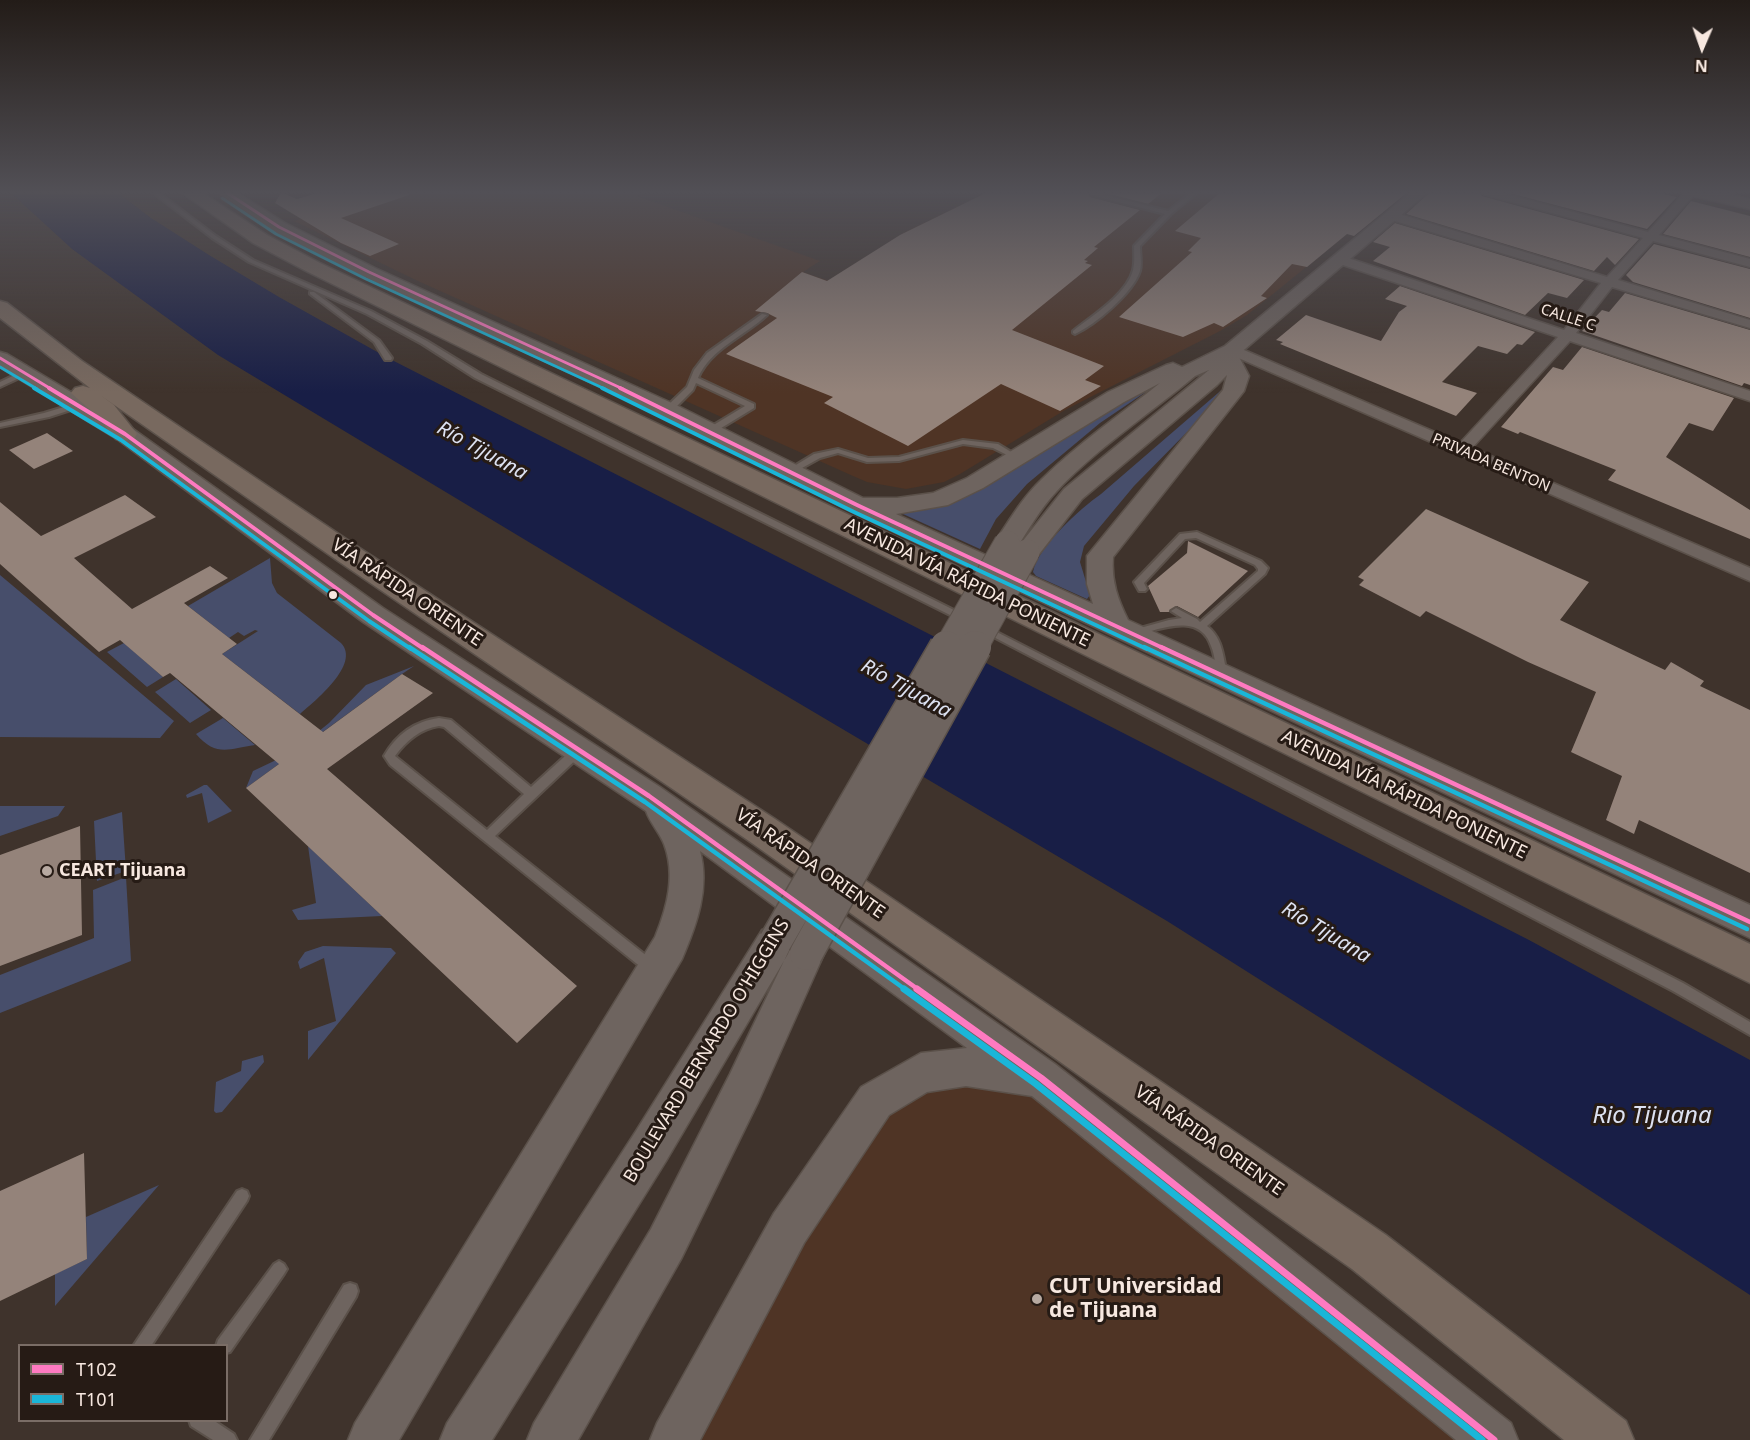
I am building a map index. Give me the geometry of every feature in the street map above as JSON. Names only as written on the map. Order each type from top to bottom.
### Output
[{"type":"highway","name":"AVENIDA VÍA RÁPIDA PONIENTE","points":[[298,259],[1750,964]]},
{"type":"highway","points":[[318,259],[403,297],[426,298]]},
{"type":"highway","points":[[1,308],[2,324],[13,338],[105,410],[125,434]]},
{"type":"highway","name":"VÍA RÁPIDA ORIENTE","points":[[1,308],[74,366],[358,561],[771,837],[1369,1251],[1607,1440]]},
{"type":"main road","points":[[343,259],[668,410],[857,505],[1750,922]]},
{"type":"main road","name":"BOULEVARD BERNARDO O'HIGGINS","points":[[464,1440],[651,1146],[790,948],[1017,547],[1073,495],[1210,381],[1225,356],[1341,260]]},
{"type":"main road","points":[[857,505],[897,506],[939,500],[975,483],[1116,396],[1182,366],[1225,356],[1238,376],[1233,391],[1100,556],[1098,569],[1102,594],[1126,629]]},
{"type":"main road","points":[[0,357],[13,379],[77,405],[125,434],[373,615],[649,796],[1041,1078],[1494,1440]]},
{"type":"main road","points":[[372,1440],[669,947],[680,921],[689,887],[682,842],[673,825],[649,796]]},
{"type":"main road","name":"BOULEVARD BERNARDO O'HIGGINS","points":[[551,1440],[666,1244],[744,1088],[790,948]]},
{"type":"main road","points":[[674,1440],[789,1228],[875,1101],[921,1072],[966,1067],[1041,1078]]},
{"type":"street","points":[[1534,259],[1750,324]]},
{"type":"street","points":[[1462,450],[1567,335],[1629,259]]},
{"type":"street","name":"CALLE C","points":[[1341,260],[1750,396]]},
{"type":"street","name":"PRIVADA BENTON","points":[[1225,356],[1462,450],[1750,575]]},
{"type":"lane","points":[[248,259],[299,284],[331,295],[439,351],[478,376],[1012,642],[1678,987],[1750,1029]]},
{"type":"lane","points":[[1075,332],[1108,307],[1124,290],[1137,272],[1137,259]]},
{"type":"lane","points":[[299,284],[377,341],[388,358]]},
{"type":"lane","points":[[668,410],[690,388],[702,363],[710,355],[764,315]]},
{"type":"lane","points":[[694,379],[751,406],[710,431]]},
{"type":"lane","points":[[0,425],[46,415],[77,405]]},
{"type":"lane","points":[[790,471],[817,456],[838,451],[867,460],[899,459],[963,442],[995,447],[1017,458]]},
{"type":"lane","points":[[1126,629],[1172,622],[1198,623],[1262,572],[1263,568],[1258,563],[1217,544],[1189,534],[1183,536],[1139,582],[1142,589]]},
{"type":"lane","points":[[1176,610],[1198,623],[1215,642],[1222,674]]},
{"type":"lane","points":[[531,794],[447,723],[438,720],[425,723],[389,756],[655,970]]},
{"type":"lane","points":[[487,837],[579,749]]},
{"type":"lane","points":[[142,1344],[242,1196]]},
{"type":"lane","points":[[225,1344],[279,1269]]},
{"type":"lane","points":[[259,1440],[350,1291]]},
{"type":"lane","points":[[200,1422],[228,1440]]},
{"type":"shaded area","points":[[373,259],[815,259],[820,261],[803,272],[832,282],[865,259],[1316,259],[1247,315],[1220,331],[1065,410],[960,474],[944,482],[906,489],[867,482]]},
{"type":"shaded area","points":[[1162,381],[1100,423],[1027,484],[996,519],[980,549],[892,509],[933,505],[1099,411]]},
{"type":"shaded area","points":[[1225,387],[1193,426],[1134,486],[1084,546],[1080,562],[1090,595],[1087,599],[1036,576],[1033,572],[1036,562],[1042,551],[1061,529]]},
{"type":"shaded area","points":[[270,558],[272,583],[277,593],[341,643],[346,652],[341,671],[334,682],[300,714],[222,654],[258,631],[255,630],[244,636],[238,632],[229,638],[188,606]]},
{"type":"shaded area","points":[[0,575],[174,721],[160,738],[0,737]]},
{"type":"shaded area","points":[[124,643],[163,677],[147,687],[107,652]]},
{"type":"shaded area","points":[[414,666],[246,788],[253,771],[293,752],[329,723],[366,685]]},
{"type":"shaded area","points":[[176,679],[211,710],[190,723],[155,692]]},
{"type":"shaded area","points":[[223,718],[255,745],[216,749],[196,734]]},
{"type":"shaded area","points":[[207,785],[232,811],[208,823],[202,793],[187,798],[186,795]]},
{"type":"shaded area","points":[[0,806],[65,806],[58,816],[0,836]]},
{"type":"shaded area","points":[[122,812],[126,871],[97,881],[94,821]]},
{"type":"shaded area","points":[[308,846],[382,916],[298,920],[292,910],[316,903]]},
{"type":"shaded area","points":[[126,877],[131,961],[0,1013],[0,975],[94,938],[93,890]]},
{"type":"shaded area","points":[[323,946],[391,948],[396,953],[308,1060],[308,1031],[336,1021],[324,958],[300,969],[298,962],[305,952]]},
{"type":"shaded area","points":[[263,1055],[264,1062],[222,1112],[216,1113],[214,1111],[216,1082],[241,1071],[242,1061]]},
{"type":"shaded area","name":"CUT Universidad de Tijuana","points":[[954,1072],[1063,1105],[1502,1440],[684,1440],[876,1104]]},
{"type":"shaded area","points":[[159,1185],[55,1306],[55,1274],[87,1259],[86,1217]]},
{"type":"water","name":"Rio Tijuana","points":[[86,259],[216,259],[388,358],[1529,940],[1750,1060],[1750,1295],[1496,1129],[1167,921],[670,627],[218,355]]},
{"type":"building","points":[[862,259],[1085,259],[1088,261],[1085,263],[1092,265],[1012,330],[1104,366],[1085,380],[1101,386],[1060,411],[1001,384],[908,446],[824,403],[833,397],[726,354],[777,318],[755,311],[802,272],[827,281]]},
{"type":"building","points":[[1184,259],[1316,259],[1307,267],[1292,264],[1261,296],[1267,298],[1223,327],[1214,323],[1183,337],[1119,317]]},
{"type":"building","points":[[1515,259],[1584,280],[1567,298],[1548,293],[1525,315],[1373,261]]},
{"type":"building","points":[[1555,259],[1605,259],[1594,271]]},
{"type":"building","points":[[1609,259],[1620,259],[1615,265]]},
{"type":"building","points":[[1640,259],[1712,259],[1750,269],[1750,318],[1633,282],[1626,275]]},
{"type":"building","points":[[1400,286],[1535,332],[1522,345],[1517,344],[1507,354],[1478,346],[1442,382],[1477,393],[1456,416],[1280,344],[1283,342],[1276,340],[1306,315],[1381,341],[1399,312],[1407,306],[1385,299]]},
{"type":"building","points":[[1625,293],[1750,330],[1750,385],[1744,383],[1742,386],[1582,331],[1602,310],[1609,312]]},
{"type":"building","points":[[1582,347],[1734,398],[1713,431],[1689,423],[1666,457],[1750,510],[1750,539],[1608,480],[1616,470],[1520,432],[1518,434],[1501,427],[1553,367],[1563,370]]},
{"type":"building","points":[[47,433],[73,451],[34,469],[9,450]]},
{"type":"building","points":[[125,495],[156,517],[74,558],[132,609],[210,566],[228,578],[184,603],[237,644],[222,654],[323,732],[402,674],[433,693],[327,769],[577,986],[517,1043],[246,788],[279,764],[170,673],[163,677],[120,640],[99,652],[0,564],[0,502],[41,536]]},
{"type":"building","points":[[1426,509],[1589,582],[1560,620],[1665,670],[1671,662],[1704,681],[1700,686],[1750,710],[1750,873],[1639,820],[1634,834],[1606,820],[1622,776],[1571,752],[1596,692],[1528,662],[1426,611],[1420,617],[1359,585],[1364,580],[1358,577]]},
{"type":"building","points":[[1188,541],[1248,571],[1198,617],[1177,606],[1169,612],[1160,612],[1148,586],[1187,553]]},
{"type":"building","points":[[80,826],[82,935],[0,966],[0,855]]},
{"type":"building","points":[[84,1153],[87,1259],[0,1301],[0,1191]]},
{"type":"transit line","name":"T101","points":[[326,259],[665,417],[854,512],[1747,929]]},
{"type":"transit line","name":"T102","points":[[343,259],[668,410],[857,505],[1750,922]]},
{"type":"transit line","name":"T102","points":[[0,358],[125,434],[373,615],[649,796],[1041,1078],[1494,1440]]},
{"type":"transit line","name":"T101","points":[[0,367],[121,440],[369,621],[645,802],[1036,1084],[1482,1440]]},
{"type":"place","name":"CEART Tijuana","points":[[47,871]]},
{"type":"place","name":"CUT Universidad de Tijuana","points":[[1037,1299]]},
{"type":"water label","name":"Río Tijuana","points":[[482,451]]},
{"type":"water label","name":"Río Tijuana","points":[[906,689]]},
{"type":"water label","name":"Río Tijuana","points":[[1326,933]]}]
